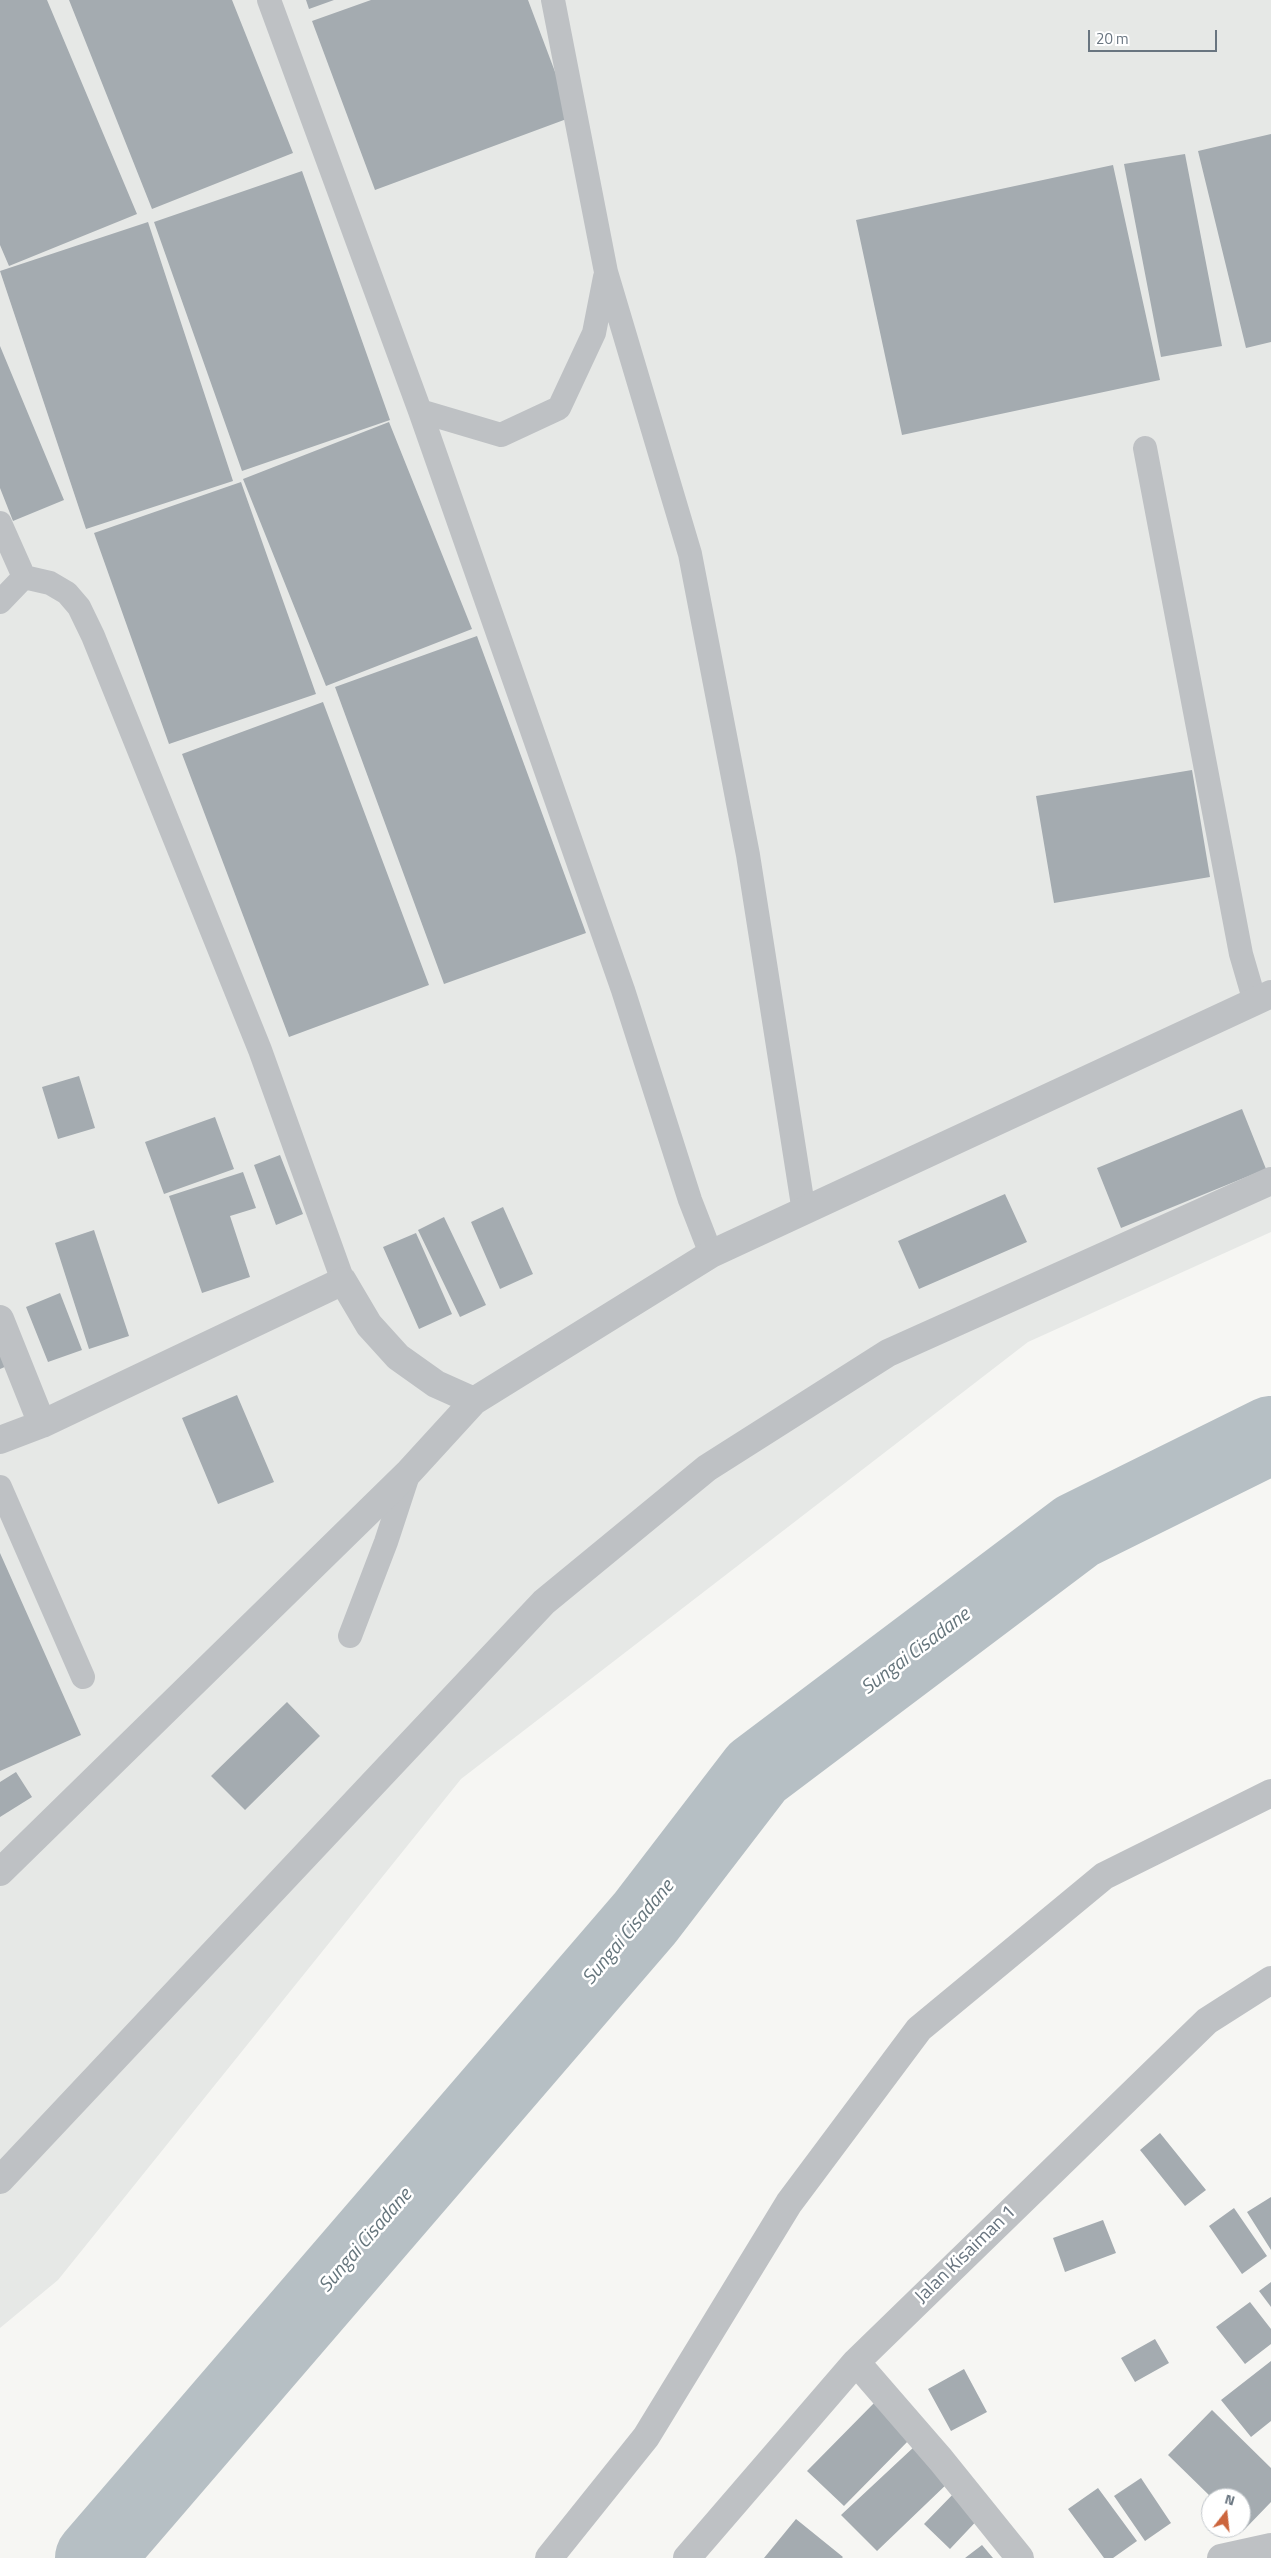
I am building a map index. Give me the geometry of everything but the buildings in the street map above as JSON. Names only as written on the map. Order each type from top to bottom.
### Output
[{"type":"street","points":[[0,1872],[409,1472],[474,1401],[710,1254],[1263,998]]},
{"type":"street","points":[[0,2180],[544,1602],[707,1468],[888,1353],[1271,1181]]},
{"type":"street","points":[[0,1440],[42,1424],[343,1281],[369,1325],[398,1357],[436,1384],[474,1401]]},
{"type":"street","points":[[0,1319],[42,1424]]},
{"type":"street","points":[[549,2558],[646,2437],[789,2203],[919,2029],[1104,1876],[1271,1793]]},
{"type":"street","name":"Jalan Kisaiman 1","points":[[692,2556],[856,2362],[1207,2021],[1271,1980]]},
{"type":"street","points":[[856,2362],[941,2460],[1020,2558]]},
{"type":"street","points":[[1221,2558],[1271,2547]]},
{"type":"lane","points":[[270,0],[420,411],[623,990],[690,1200],[710,1254]]},
{"type":"lane","points":[[553,0],[606,272],[690,554],[748,855],[804,1212]]},
{"type":"lane","points":[[420,411],[502,434],[560,408],[594,333],[606,272]]},
{"type":"lane","points":[[1145,448],[1241,954],[1263,998]]},
{"type":"lane","points":[[0,523],[24,577]]},
{"type":"lane","points":[[0,602],[24,577]]},
{"type":"lane","points":[[24,577],[50,583],[67,593],[79,606],[93,636],[260,1050],[343,1281]]},
{"type":"lane","points":[[350,1636],[386,1542],[409,1472]]},
{"type":"lane","points":[[0,1487],[83,1677]]},
{"type":"shaded area","points":[[0,0],[1271,0],[1271,1232],[1028,1342],[461,1779],[58,2280],[0,2328]]},
{"type":"waterway","name":"Sungai Cisadane","points":[[94,2558],[645,1918],[757,1772],[1077,1531],[1271,1435]]}]
